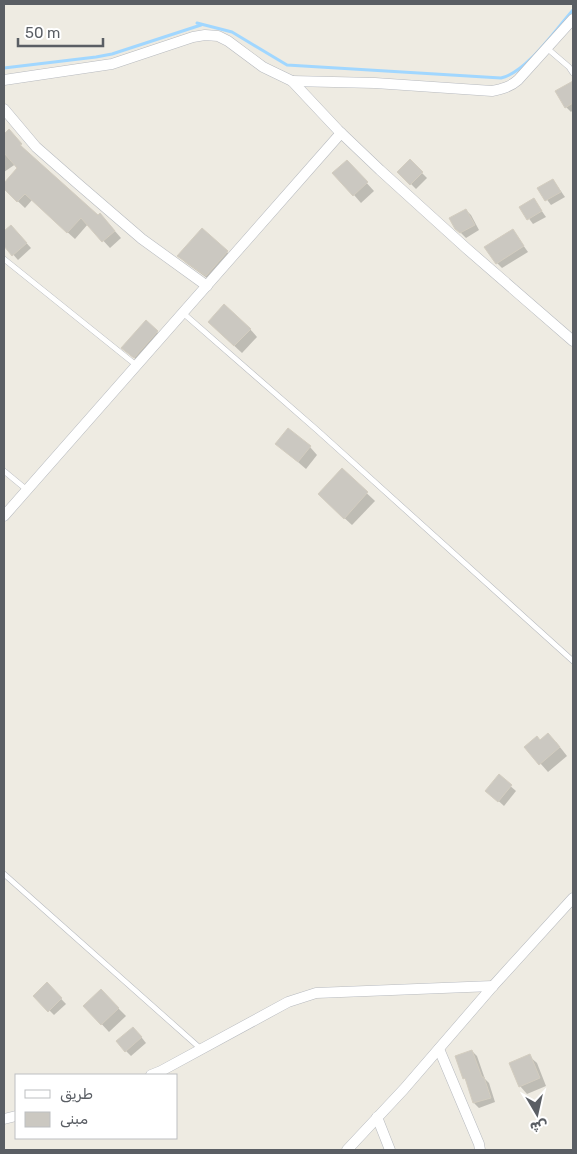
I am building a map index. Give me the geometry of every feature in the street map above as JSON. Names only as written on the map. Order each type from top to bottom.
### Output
[{"type":"street","points":[[292,81],[375,83],[492,91],[510,86],[548,49],[573,19]]},
{"type":"street","points":[[4,80],[112,64],[180,40],[205,35],[218,36],[228,41],[263,67],[292,81],[341,133],[466,248],[573,341]]},
{"type":"street","points":[[4,109],[36,147],[142,239],[206,286]]},
{"type":"street","points":[[4,516],[341,133]]},
{"type":"street","points":[[347,1150],[404,1089],[493,986],[573,898]]},
{"type":"street","points":[[154,1074],[288,1002],[306,995],[390,989],[493,986]]},
{"type":"street","points":[[438,1049],[480,1150]]},
{"type":"street","points":[[377,1117],[390,1150]]},
{"type":"lane","points":[[548,49],[569,67],[573,74]]},
{"type":"lane","points":[[4,258],[136,366]]},
{"type":"lane","points":[[183,313],[317,430],[573,662]]},
{"type":"lane","points":[[4,471],[27,491]]},
{"type":"lane","points":[[4,874],[201,1050]]},
{"type":"building","points":[[573,81],[573,103],[565,108],[555,91]]},
{"type":"building","points":[[9,129],[22,144],[20,145],[98,215],[100,213],[115,231],[102,242],[81,218],[67,233],[25,194],[17,202],[4,189],[4,183],[17,168],[4,153],[4,134]]},
{"type":"building","points":[[410,159],[423,172],[410,185],[397,172]]},
{"type":"building","points":[[347,160],[368,182],[353,196],[332,173]]},
{"type":"building","points":[[553,179],[561,192],[545,201],[537,188]]},
{"type":"building","points":[[534,198],[542,211],[527,220],[519,207]]},
{"type":"building","points":[[466,209],[475,225],[460,233],[455,229],[449,218]]},
{"type":"building","points":[[11,225],[27,243],[12,256],[4,246],[4,231]]},
{"type":"building","points":[[202,228],[228,251],[206,276],[177,256]]},
{"type":"building","points":[[513,229],[524,246],[496,264],[484,247]]},
{"type":"building","points":[[224,304],[251,329],[234,346],[208,322]]},
{"type":"building","points":[[146,320],[158,331],[134,358],[121,348]]},
{"type":"building","points":[[288,428],[311,446],[298,462],[275,444]]},
{"type":"building","points":[[342,468],[368,492],[344,519],[318,494]]},
{"type":"building","points":[[548,733],[560,747],[539,765],[524,747],[537,736],[540,740]]},
{"type":"building","points":[[499,774],[512,785],[498,802],[485,791]]},
{"type":"building","points":[[47,982],[62,998],[48,1012],[33,996]]},
{"type":"building","points":[[101,989],[119,1008],[101,1025],[83,1006]]},
{"type":"building","points":[[133,1027],[142,1037],[125,1052],[116,1041]]},
{"type":"building","points":[[472,1050],[491,1098],[473,1103],[455,1056]]},
{"type":"building","points":[[530,1054],[540,1078],[519,1087],[509,1063]]},
{"type":"waterway","points":[[197,23],[232,32],[287,65],[501,78],[521,68],[573,10]]},
{"type":"waterway","points":[[4,68],[112,54],[201,25]]}]
